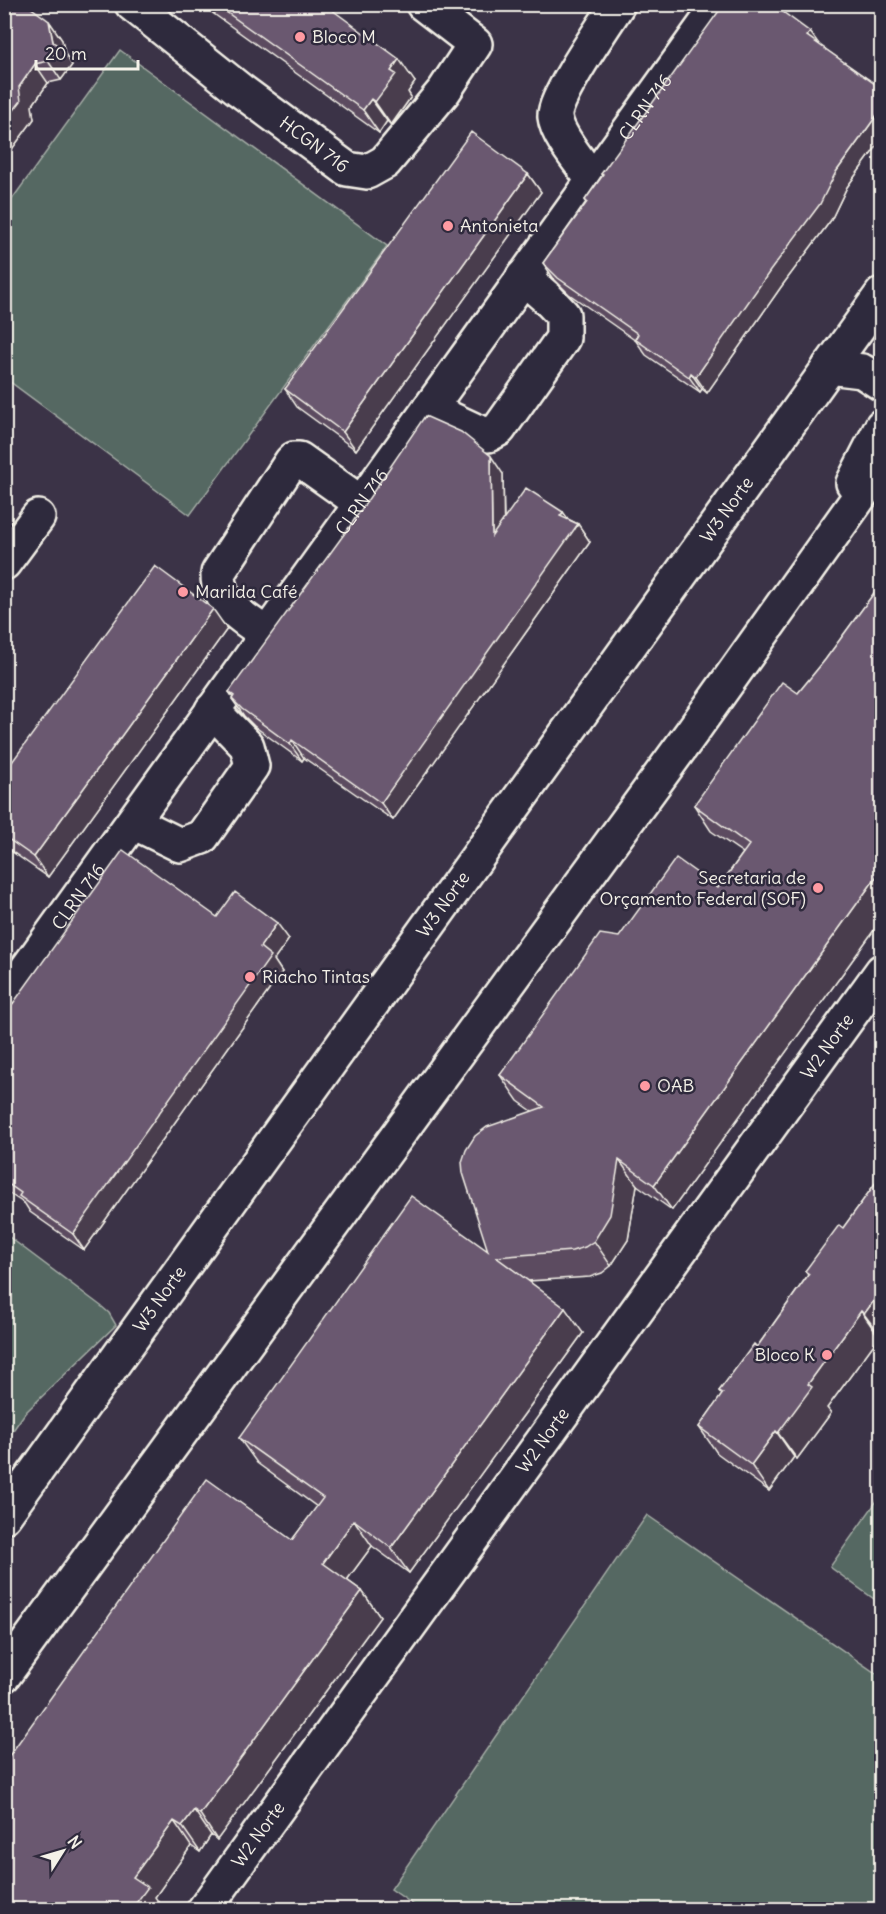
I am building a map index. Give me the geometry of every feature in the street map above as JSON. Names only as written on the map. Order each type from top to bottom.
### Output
[{"type":"main road","name":"HCGN 716","points":[[132,4],[240,90],[347,169],[368,172],[385,162],[444,91],[475,45],[423,4]]},
{"type":"main road","points":[[593,180],[558,129],[554,114],[563,92],[618,4]]},
{"type":"main road","name":"CLRN 716","points":[[4,1001],[720,4]]},
{"type":"main road","points":[[429,409],[488,435],[499,429],[506,420],[563,338],[562,315],[523,277]]},
{"type":"main road","name":"W3 Norte","points":[[4,1516],[829,367],[881,298]]},
{"type":"main road","points":[[829,367],[862,371],[882,384]]},
{"type":"main road","points":[[813,562],[882,426]]},
{"type":"main road","points":[[267,634],[238,614],[222,596],[218,573],[291,462],[299,459],[361,503]]},
{"type":"main road","points":[[4,1675],[692,732],[882,465]]},
{"type":"main road","points":[[4,563],[38,517]]},
{"type":"main road","points":[[133,822],[180,845],[202,837],[252,765],[247,746],[212,710]]},
{"type":"main road","name":"W2 Norte","points":[[204,1910],[882,971]]},
{"type":"green space","points":[[120,50],[387,246],[190,515],[5,378],[5,209]]},
{"type":"green space","points":[[5,1234],[101,1306],[109,1313],[116,1325],[25,1413],[5,1442]]},
{"type":"green space","points":[[881,1495],[881,1604],[830,1567]]},
{"type":"green space","points":[[647,1515],[881,1677],[881,1909],[421,1910],[391,1889]]},
{"type":"building","points":[[26,4],[49,21],[53,42],[59,46],[48,61],[35,64],[19,87],[21,101],[4,123],[4,5]]},
{"type":"building","name":"Bloco M","points":[[215,4],[324,4],[399,59],[391,71],[396,74],[375,102],[371,99],[363,110]]},
{"type":"building","points":[[724,4],[772,4],[810,32],[807,36],[882,89],[882,108],[836,172],[820,204],[696,377],[691,373],[689,377],[635,339],[638,334],[558,278],[543,263],[587,202],[585,200],[603,175],[601,174]]},
{"type":"building","points":[[471,132],[528,174],[343,432],[285,389]]},
{"type":"building","points":[[425,416],[461,432],[491,456],[492,536],[526,488],[563,512],[560,516],[578,524],[381,803],[292,740],[290,744],[242,709],[232,699],[234,696],[229,692],[350,526]]},
{"type":"building","points":[[155,566],[213,609],[34,857],[4,836],[4,773]]},
{"type":"building","points":[[882,582],[882,869],[654,1185],[619,1160],[610,1215],[594,1241],[572,1251],[496,1257],[565,1308],[391,1548],[354,1520],[323,1563],[362,1591],[200,1814],[194,1810],[182,1826],[174,1821],[133,1877],[148,1887],[131,1910],[4,1910],[4,1763],[207,1479],[292,1540],[323,1498],[239,1438],[411,1196],[488,1251],[463,1173],[462,1162],[466,1150],[475,1136],[487,1127],[544,1107],[500,1075],[600,934],[619,937],[676,858],[718,888],[749,845],[694,805],[782,682],[798,693]]},
{"type":"building","points":[[123,850],[217,917],[235,892],[277,923],[260,947],[271,956],[73,1234],[19,1196],[21,1193],[4,1181],[4,1016]]},
{"type":"building","points":[[882,1174],[882,1290],[864,1314],[861,1311],[808,1384],[812,1387],[751,1465],[699,1427],[723,1393],[719,1391],[754,1344],[757,1347],[809,1274],[805,1271],[839,1225],[843,1228]]},
{"type":"place","name":"Bloco M","points":[[300,37]]},
{"type":"place","name":"Antonieta","points":[[448,226]]},
{"type":"place","name":"Marilda Café","points":[[183,592]]},
{"type":"place","name":"Secretaria de Orçamento Federal (SOF)","points":[[818,888]]},
{"type":"place","name":"Riacho Tintas","points":[[250,977]]},
{"type":"place","name":"OAB","points":[[645,1086]]},
{"type":"place","name":"Bloco K","points":[[827,1355]]}]
